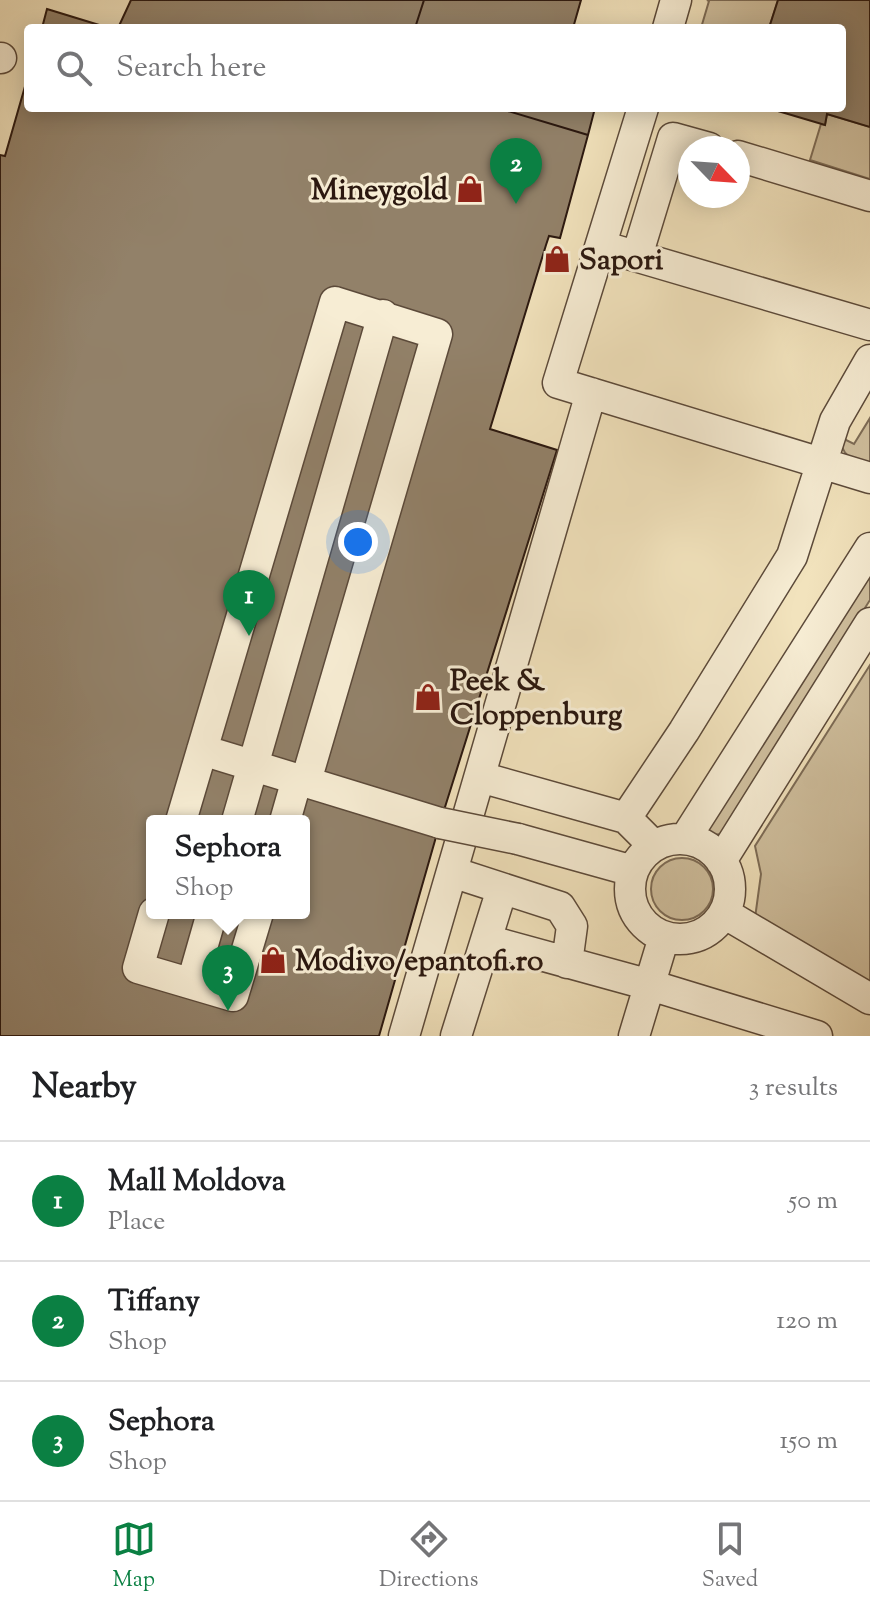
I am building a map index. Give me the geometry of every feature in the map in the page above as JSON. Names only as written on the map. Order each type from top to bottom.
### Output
[{"type":"lane","points":[[669,24],[676,0]]},
{"type":"lane","points":[[642,112],[558,383],[870,478]]},
{"type":"lane","points":[[637,256],[673,138],[678,139]]},
{"type":"lane","points":[[750,160],[870,196]]},
{"type":"lane","points":[[601,246],[870,325]]},
{"type":"lane","points":[[183,815],[335,302],[437,334],[302,780],[287,815]]},
{"type":"lane","points":[[239,815],[383,315]]},
{"type":"lane","points":[[626,818],[677,742],[792,556],[835,421],[870,360]]},
{"type":"lane","points":[[404,1036],[591,393]]},
{"type":"lane","points":[[685,839],[870,548]]},
{"type":"lane","points":[[721,861],[870,623]]},
{"type":"lane","points":[[202,750],[440,823],[518,839],[633,871]]},
{"type":"lane","points":[[480,777],[626,818],[654,846]]},
{"type":"lane","points":[[685,839],[699,842],[712,850],[721,861],[730,886],[724,913],[716,924],[691,938],[664,937],[638,917],[630,887],[633,871],[641,857],[654,846],[669,840],[685,839]]},
{"type":"lane","points":[[452,872],[560,907],[572,926],[567,963]]},
{"type":"lane","points":[[456,1036],[502,889]]},
{"type":"lane","points":[[724,913],[870,999]]},
{"type":"lane","points":[[152,919],[138,968],[233,996],[256,919]]},
{"type":"lane","points":[[192,983],[210,919]]},
{"type":"lane","points":[[634,1036],[664,937]]},
{"type":"lane","points":[[486,940],[650,985],[817,1036]]},
{"type":"shaded area","points":[[778,0],[770,24],[702,24],[709,1]]},
{"type":"shaded area","points":[[827,114],[870,127],[870,179],[810,160]]},
{"type":"shaded area","points":[[870,418],[870,463],[849,456],[843,449],[840,437],[854,444]]},
{"type":"shaded area","points":[[870,571],[870,600],[722,834],[711,835],[708,828]]},
{"type":"shaded area","points":[[870,665],[870,985],[755,918],[761,874],[755,846]]},
{"type":"shaded area","points":[[682,858],[704,867],[713,889],[704,911],[682,920],[660,911],[651,889],[660,867]]},
{"type":"building","points":[[131,0],[424,0],[416,24],[120,24]]},
{"type":"building","points":[[424,0],[581,0],[574,24],[416,24]]},
{"type":"building","points":[[778,0],[870,0],[870,127],[827,114],[825,125],[781,112],[846,112],[846,24],[770,24]]},
{"type":"building","points":[[47,9],[96,24],[43,24]]},
{"type":"building","points":[[24,90],[24,112],[511,112],[588,135],[560,238],[549,236],[490,429],[557,450],[440,823],[379,1036],[0,1036],[0,155],[5,156]]},
{"type":"building","points":[[511,112],[594,112],[588,135]]},
{"type":"place","name":"Mineygold","points":[[470,189]]},
{"type":"place","name":"Tiffany","points":[[516,204]]},
{"type":"place","name":"Sapori","points":[[557,259]]},
{"type":"place","name":"Mall Moldova","points":[[249,636]]},
{"type":"place","name":"Peek & Cloppenburg","points":[[428,697]]},
{"type":"place","name":"Modivo/epantofi.ro","points":[[273,960]]},
{"type":"place","name":"Sephora","points":[[228,1011]]}]
